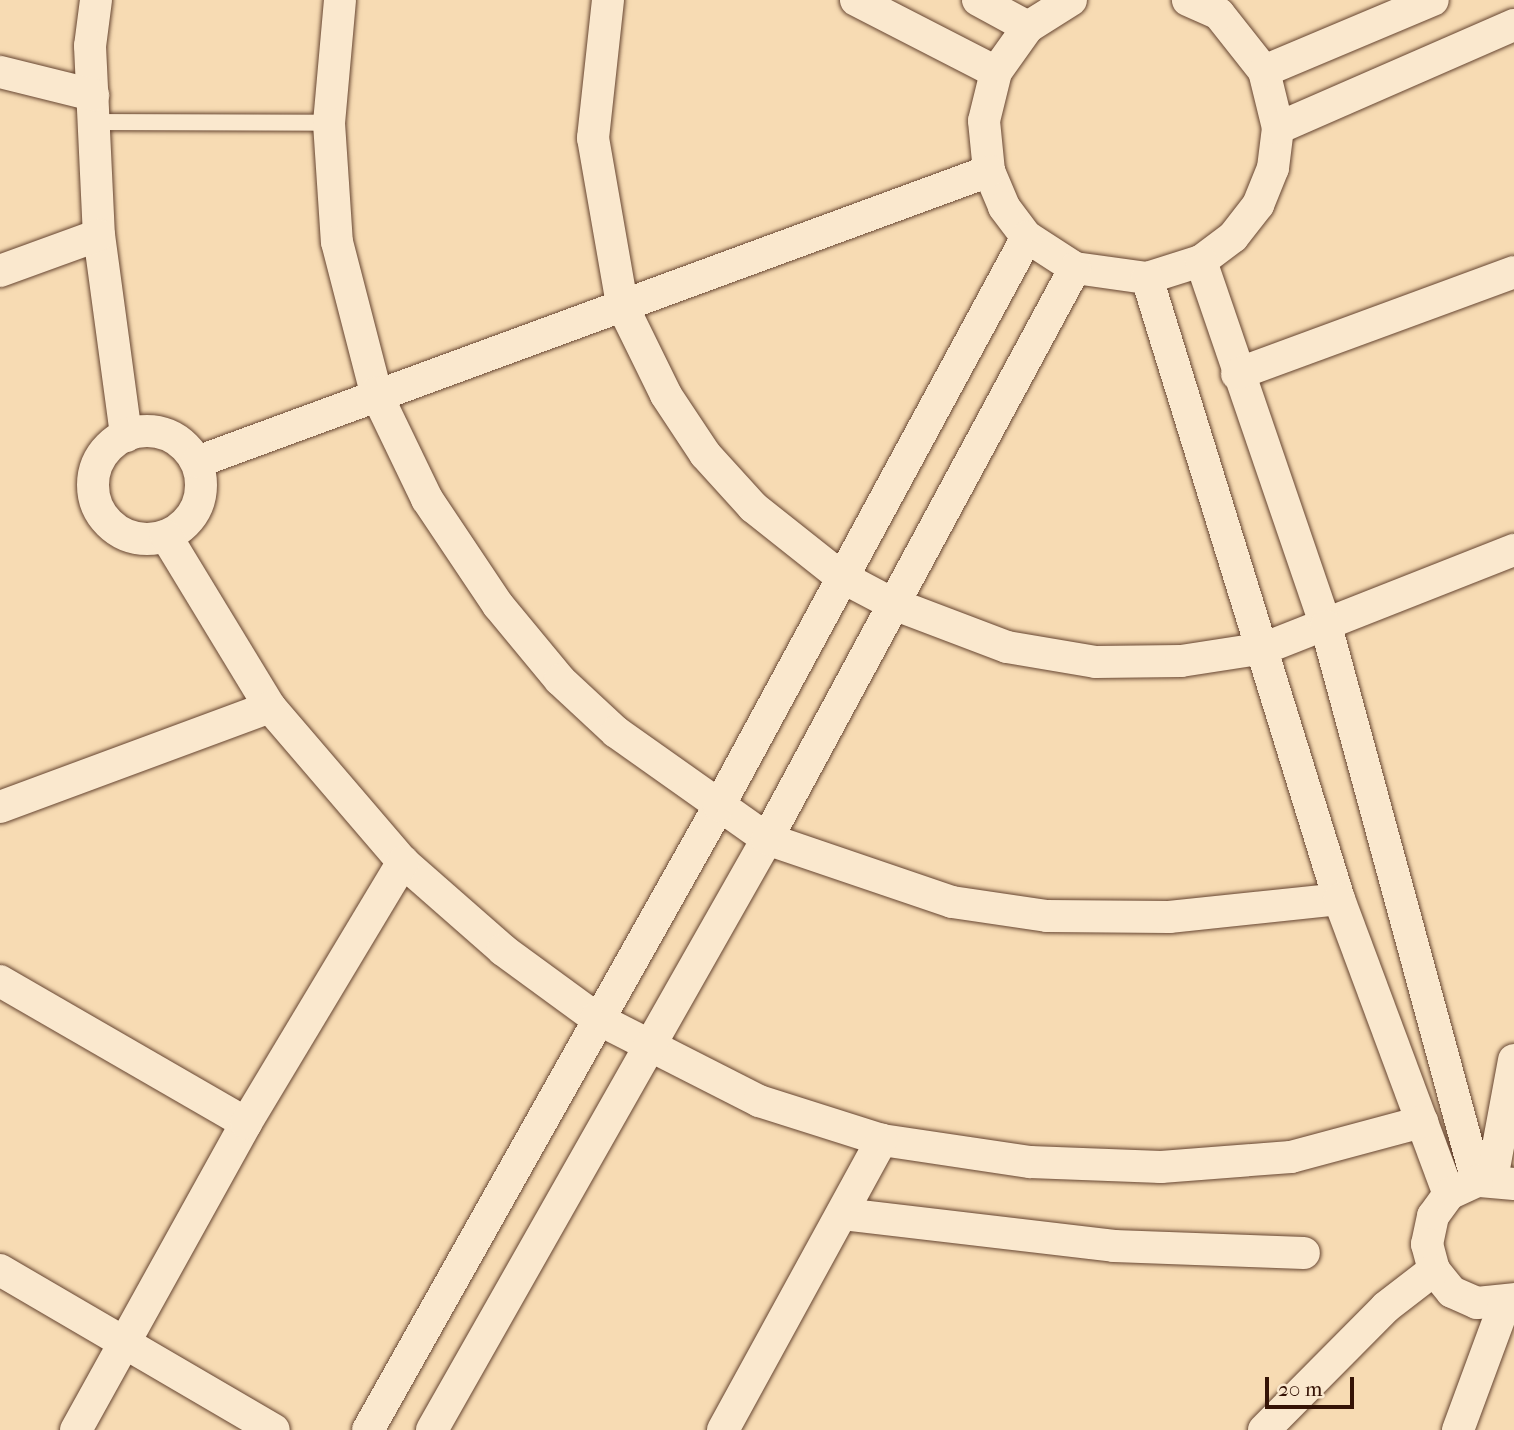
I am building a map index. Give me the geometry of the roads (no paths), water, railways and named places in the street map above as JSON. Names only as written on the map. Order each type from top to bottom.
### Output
[{"type":"street","points":[[96,0],[93,109],[99,235],[126,436]]},
{"type":"street","points":[[340,0],[329,123],[337,242],[376,393],[427,499],[542,659],[616,732],[767,839],[952,902],[1047,916],[1169,917],[1339,899]]},
{"type":"street","points":[[608,0],[593,138],[622,305],[666,395],[705,454],[753,507],[840,576],[891,603],[1007,647],[1096,662],[1181,661],[1265,648],[1514,550]]},
{"type":"street","points":[[856,0],[996,72]]},
{"type":"street","points":[[978,0],[1028,27]]},
{"type":"street","points":[[1064,1],[1028,27],[996,72],[984,121],[989,171],[1004,207],[1027,237],[1075,268],[1147,278],[1201,261],[1233,237],[1258,205],[1273,168],[1278,128],[1265,71],[1223,7],[1188,0]]},
{"type":"street","points":[[1265,71],[1433,0]]},
{"type":"street","points":[[1278,128],[1514,25]]},
{"type":"street","points":[[0,72],[93,109]]},
{"type":"street","points":[[197,462],[376,393],[989,171]]},
{"type":"street","points":[[0,271],[99,235]]},
{"type":"street","points":[[368,1430],[596,1018],[719,806],[840,576],[1027,237]]},
{"type":"street","points":[[1201,261],[1237,374],[1326,626],[1483,1185]]},
{"type":"street","points":[[432,1430],[653,1046],[1075,268]]},
{"type":"street","points":[[1237,374],[1514,272]]},
{"type":"street","points":[[1147,278],[1265,648],[1339,899],[1422,1122],[1483,1185]]},
{"type":"street","points":[[126,436],[170,436],[197,462],[198,504],[166,536],[136,538],[119,531],[98,507],[93,479],[99,461],[126,436]]},
{"type":"street","points":[[166,536],[270,707],[403,862],[503,950],[596,1018],[760,1101],[882,1140],[1030,1162],[1161,1167],[1291,1157],[1422,1122]]},
{"type":"street","points":[[0,807],[270,707]]},
{"type":"street","points":[[76,1430],[246,1123],[403,862]]},
{"type":"street","points":[[0,981],[246,1123]]},
{"type":"street","points":[[1458,1430],[1509,1301],[1477,1303],[1452,1292],[1434,1270],[1427,1244],[1433,1216],[1483,1185],[1514,1060]]},
{"type":"street","points":[[723,1430],[882,1140]]},
{"type":"street","points":[[843,1214],[1114,1246],[1304,1253]]},
{"type":"street","points":[[0,1270],[274,1430]]},
{"type":"street","points":[[1264,1430],[1385,1307],[1434,1270]]},
{"type":"lane","points":[[93,109],[329,123]]}]
